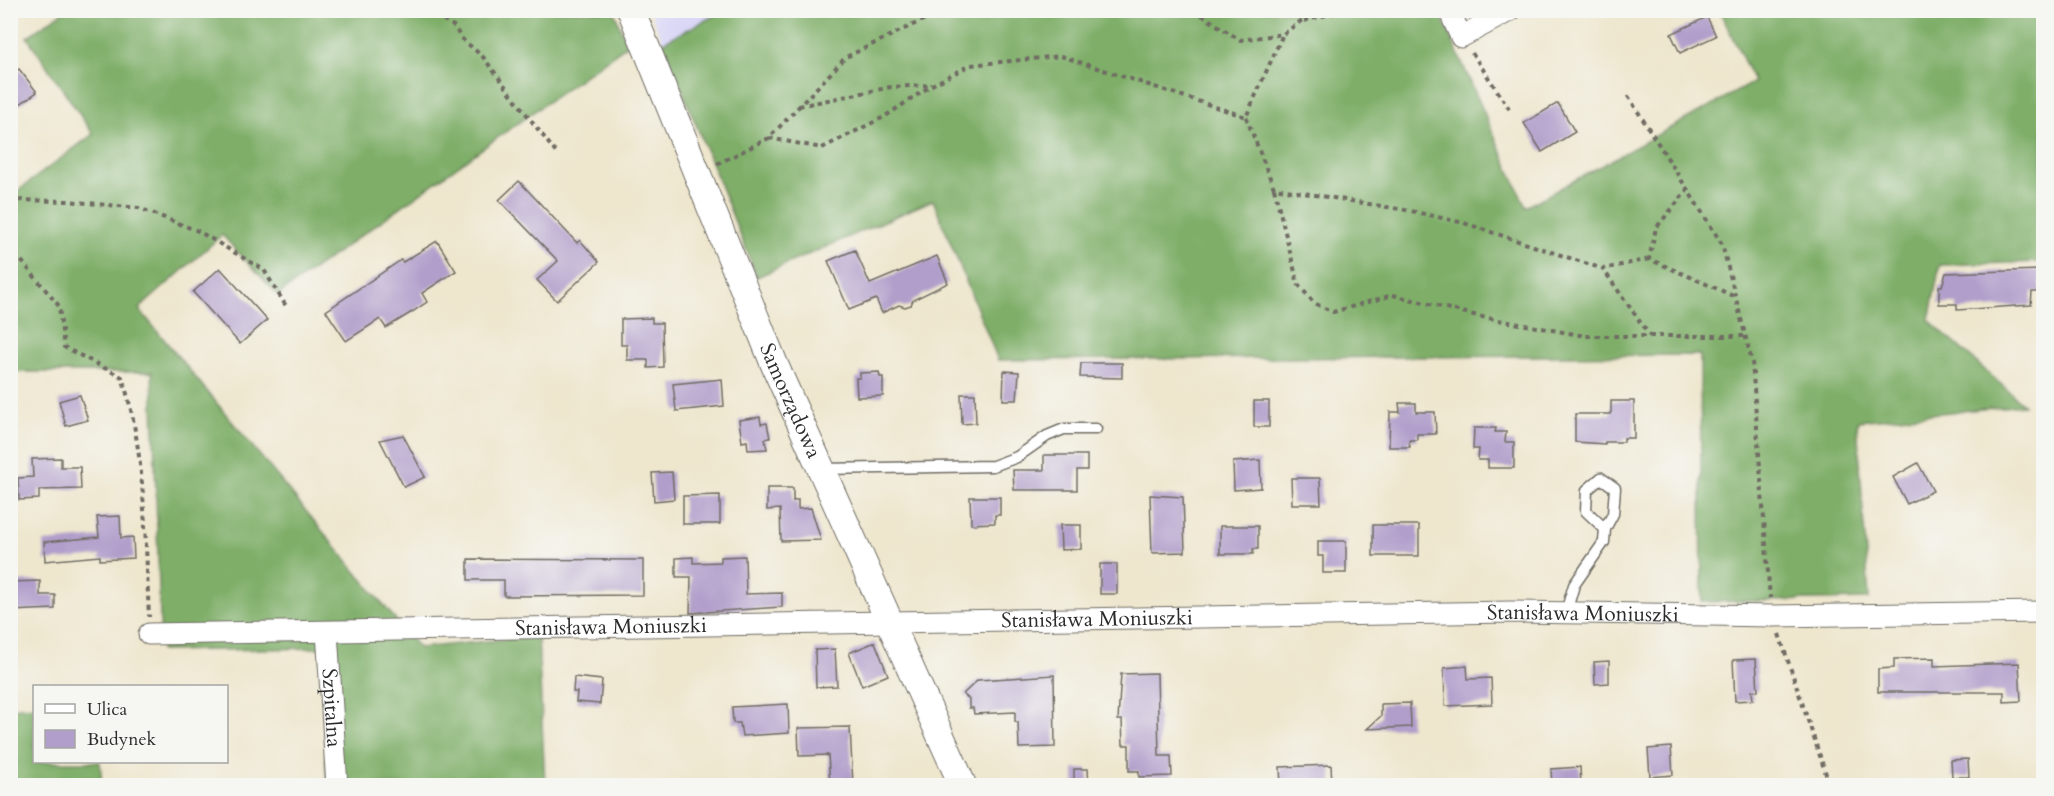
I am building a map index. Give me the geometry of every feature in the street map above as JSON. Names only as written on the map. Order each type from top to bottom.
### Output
[{"type":"street","name":"Samorządowa","points":[[631,10],[775,366],[963,786]]},
{"type":"street","points":[[1449,10],[1461,37],[1511,10]]},
{"type":"street","name":"Stanisława Moniuszki","points":[[150,634],[1566,612],[1773,616],[2043,612]]},
{"type":"street","name":"Szpitalna","points":[[327,632],[337,786]]},
{"type":"lane","points":[[823,469],[993,466],[1017,457],[1047,436],[1064,429],[1096,429]]},
{"type":"lane","points":[[1566,612],[1574,585],[1604,542],[1605,530]]},
{"type":"path","points":[[428,10],[455,27],[460,37],[483,57],[556,153]]},
{"type":"path","points":[[698,180],[720,162],[769,138],[846,57],[944,10]]},
{"type":"path","points":[[1194,10],[1240,40],[1283,34],[1303,22],[1316,10]]},
{"type":"path","points":[[1303,22],[1334,13],[1334,10]]},
{"type":"path","points":[[1283,34],[1246,117],[1274,188],[1298,284],[1314,303],[1333,312],[1393,295],[1482,317],[1585,336],[1746,336]]},
{"type":"path","points":[[1461,37],[1510,110]]},
{"type":"path","points":[[769,138],[822,148],[884,117],[932,85],[970,65],[1061,56],[1246,117]]},
{"type":"path","points":[[798,106],[891,87],[932,85]]},
{"type":"path","points":[[1628,96],[1689,188],[1722,244],[1752,362],[1768,588],[1773,616],[1830,786]]},
{"type":"path","points":[[1274,188],[1411,211],[1464,224],[1603,269],[1649,259],[1737,297]]},
{"type":"path","points":[[1649,259],[1656,228],[1689,188]]},
{"type":"path","points":[[10,200],[67,201],[139,208],[198,231],[264,270],[286,306]]},
{"type":"path","points":[[10,247],[58,306],[64,347],[122,377],[133,411],[144,530],[150,634]]},
{"type":"path","points":[[1603,269],[1651,336]]},
{"type":"shaded area","points":[[650,11],[725,11],[663,42]]},
{"type":"green space","points":[[725,10],[1439,11],[1526,207],[1754,82],[1720,11],[2043,11],[2043,262],[1940,265],[1929,320],[2024,405],[1857,421],[1869,599],[1702,602],[1700,355],[998,360],[933,200],[757,277],[663,42]]},
{"type":"green space","points":[[64,11],[614,11],[627,45],[278,295],[222,235],[139,309],[419,648],[538,636],[545,785],[327,785],[321,648],[161,651],[152,372],[11,372],[11,196],[93,134],[27,37]]},
{"type":"green space","points":[[33,706],[33,763],[100,763],[102,785],[11,785],[11,708]]},
{"type":"building","points":[[1707,17],[1716,36],[1680,53],[1671,34]]},
{"type":"building","points":[[19,69],[37,92],[10,111],[10,75]]},
{"type":"building","points":[[1558,103],[1575,132],[1542,152],[1524,123]]},
{"type":"building","points":[[519,181],[577,243],[580,240],[599,262],[557,301],[537,280],[558,261],[499,200]]},
{"type":"building","points":[[437,241],[456,271],[422,293],[427,302],[412,312],[386,328],[380,319],[346,341],[326,311],[401,260],[403,262]]},
{"type":"building","points":[[855,250],[870,284],[937,256],[948,283],[913,300],[911,305],[905,307],[899,305],[882,313],[876,299],[849,310],[828,261]]},
{"type":"building","points":[[220,268],[267,320],[240,344],[193,292]]},
{"type":"building","points":[[2040,270],[2041,292],[2032,292],[2031,305],[1957,310],[1957,304],[1939,304],[1939,286],[1942,286],[1946,273]]},
{"type":"building","points":[[652,318],[652,323],[662,323],[663,367],[648,368],[648,360],[627,360],[627,345],[621,345],[621,319]]},
{"type":"building","points":[[1081,363],[1122,363],[1122,378],[1080,377]]},
{"type":"building","points":[[1004,371],[1019,372],[1017,400],[1003,400]]},
{"type":"building","points":[[879,372],[880,377],[883,377],[883,396],[857,397],[856,378],[860,378],[860,373]]},
{"type":"building","points":[[722,379],[724,406],[676,411],[673,384]]},
{"type":"building","points":[[961,394],[975,394],[976,423],[962,424]]},
{"type":"building","points":[[80,395],[88,420],[66,426],[59,401]]},
{"type":"building","points":[[1254,401],[1269,401],[1269,427],[1254,427]]},
{"type":"building","points":[[1611,401],[1634,401],[1634,438],[1624,438],[1624,442],[1605,442],[1605,444],[1575,442],[1575,414],[1611,414]]},
{"type":"building","points":[[1399,403],[1416,403],[1416,412],[1435,412],[1436,434],[1417,434],[1417,440],[1409,440],[1410,447],[1389,447],[1390,412],[1400,412]]},
{"type":"building","points":[[760,417],[761,424],[767,423],[770,438],[765,439],[767,449],[748,450],[747,441],[742,442],[739,420]]},
{"type":"building","points":[[1474,428],[1496,428],[1495,432],[1506,432],[1505,442],[1514,442],[1514,468],[1488,468],[1488,460],[1478,460],[1479,449],[1473,449]]},
{"type":"building","points":[[403,435],[425,477],[404,487],[380,440]]},
{"type":"building","points":[[1044,455],[1087,455],[1087,470],[1077,470],[1077,490],[1014,490],[1013,470],[1044,470]]},
{"type":"building","points":[[61,458],[61,467],[80,467],[81,489],[39,490],[39,499],[19,500],[18,478],[33,477],[32,459]]},
{"type":"building","points":[[1260,460],[1261,488],[1234,490],[1233,462]]},
{"type":"building","points":[[1918,463],[1933,491],[1907,504],[1893,477]]},
{"type":"building","points":[[672,472],[674,499],[654,501],[652,473]]},
{"type":"building","points":[[1291,478],[1320,478],[1321,504],[1292,504]]},
{"type":"building","points":[[767,488],[793,488],[793,501],[798,500],[798,509],[811,508],[821,540],[781,541],[780,509],[767,510]]},
{"type":"building","points":[[720,495],[720,524],[683,524],[683,496]]},
{"type":"building","points":[[1150,495],[1183,497],[1185,552],[1152,553]]},
{"type":"building","points":[[970,497],[1000,497],[1000,515],[995,515],[995,523],[971,524]]},
{"type":"building","points":[[120,516],[121,538],[133,537],[134,558],[100,560],[100,556],[45,561],[44,542],[99,537],[97,517]]},
{"type":"building","points":[[1060,525],[1081,525],[1081,549],[1061,550]]},
{"type":"building","points":[[1373,525],[1419,525],[1419,556],[1373,556]]},
{"type":"building","points":[[1220,526],[1258,526],[1258,549],[1253,549],[1253,554],[1220,554]]},
{"type":"building","points":[[1318,541],[1346,541],[1346,573],[1323,573],[1323,556],[1318,556]]},
{"type":"building","points":[[745,556],[746,594],[782,593],[782,607],[690,613],[691,577],[676,577],[676,558],[693,557],[693,563],[721,562],[721,557]]},
{"type":"building","points":[[468,559],[643,560],[643,595],[504,596],[504,580],[468,580]]},
{"type":"building","points":[[1100,564],[1117,564],[1117,594],[1100,594]]},
{"type":"building","points":[[40,581],[40,595],[55,595],[55,609],[10,611],[10,582]]},
{"type":"building","points":[[875,642],[888,675],[862,686],[849,653]]},
{"type":"building","points":[[835,649],[837,686],[816,687],[815,650]]},
{"type":"building","points":[[1934,658],[1934,666],[2019,663],[2021,701],[2004,702],[2004,692],[1878,692],[1878,669],[1894,668],[1894,659]]},
{"type":"building","points":[[1756,659],[1758,691],[1752,691],[1753,700],[1735,701],[1733,660]]},
{"type":"building","points":[[1609,661],[1609,683],[1595,684],[1594,662]]},
{"type":"building","points":[[1467,666],[1468,679],[1491,678],[1492,704],[1445,706],[1444,668]]},
{"type":"building","points":[[1157,673],[1159,756],[1171,756],[1172,776],[1139,777],[1139,771],[1129,771],[1129,745],[1123,745],[1122,720],[1118,720],[1121,674]]},
{"type":"building","points":[[1054,675],[1055,747],[1019,748],[1018,722],[1015,722],[1015,712],[974,714],[973,708],[969,708],[969,699],[963,694],[978,680]]},
{"type":"building","points":[[574,677],[602,680],[600,704],[576,702],[577,692],[573,692]]},
{"type":"building","points":[[1410,703],[1411,727],[1367,729],[1381,716],[1381,704]]},
{"type":"building","points":[[788,704],[789,733],[742,736],[740,723],[733,723],[732,707]]},
{"type":"building","points":[[850,727],[853,786],[830,786],[828,755],[799,756],[798,728]]},
{"type":"building","points":[[1671,747],[1673,775],[1650,777],[1648,749]]},
{"type":"building","points":[[1968,759],[1969,777],[1952,777],[1951,760]]},
{"type":"building","points":[[1331,765],[1332,786],[1281,786],[1280,767]]},
{"type":"building","points":[[1580,767],[1581,786],[1552,786],[1551,769]]},
{"type":"building","points":[[1074,769],[1088,769],[1089,786],[1074,786]]}]
